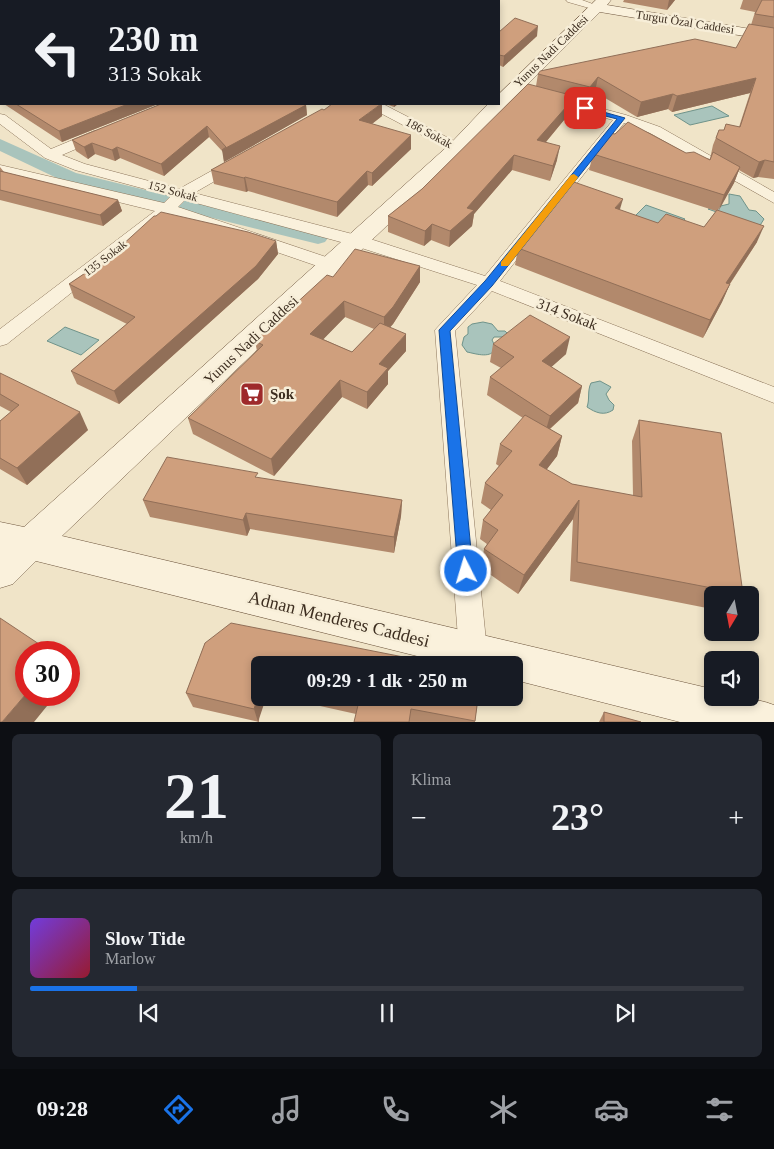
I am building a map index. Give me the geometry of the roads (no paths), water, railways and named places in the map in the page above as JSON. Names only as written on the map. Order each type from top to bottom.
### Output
[{"type":"street","points":[[571,0],[600,4]]},
{"type":"street","name":"Turgut Özal Caddesi","points":[[600,4],[774,37]]},
{"type":"street","name":"Yunus Nadi Caddesi","points":[[503,98],[600,4]]},
{"type":"street","points":[[503,98],[535,94],[621,118],[655,130],[774,198]]},
{"type":"street","name":"186 Sokak","points":[[376,105],[458,148]]},
{"type":"street","name":"Yunus Nadi Caddesi","points":[[0,572],[14,541],[332,265],[458,148],[497,105]]},
{"type":"street","name":"152 Sokak","points":[[0,118],[50,155],[332,265]]},
{"type":"street","points":[[472,651],[444,330],[489,283],[621,118]]},
{"type":"street","points":[[50,155],[110,130]]},
{"type":"street","name":"135 Sokak","points":[[0,339],[174,202],[250,155]]},
{"type":"street","name":"152 Sokak","points":[[0,169],[174,202],[358,241]]},
{"type":"street","name":"314 Sokak","points":[[358,241],[489,283],[774,395]]},
{"type":"street","name":"Adnan Menderes Caddesi","points":[[14,541],[765,722]]},
{"type":"water","points":[[712,106],[729,116],[690,125],[674,115]]},
{"type":"water","points":[[729,194],[740,196],[749,210],[756,211],[764,219],[759,227],[708,209],[729,204]]},
{"type":"water","points":[[646,205],[685,219],[674,231],[635,216]]},
{"type":"water","points":[[483,322],[492,324],[498,331],[505,331],[508,334],[506,337],[494,337],[492,340],[496,348],[491,354],[483,355],[467,352],[462,345],[464,337],[468,334],[468,327],[472,324]]},
{"type":"water","points":[[65,327],[99,340],[81,355],[47,341]]},
{"type":"water","points":[[600,381],[611,387],[606,394],[614,405],[613,410],[606,413],[597,412],[587,407],[591,383]]},
{"type":"waterway","points":[[0,144],[70,177],[318,238]]},
{"type":"place","name":"Şok","points":[[252,394]]}]
